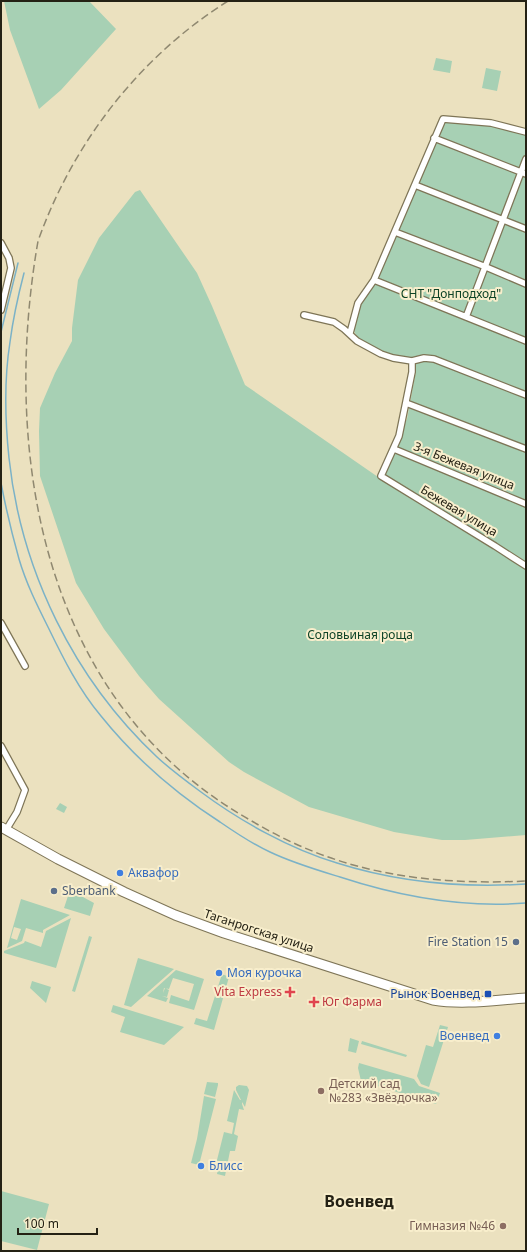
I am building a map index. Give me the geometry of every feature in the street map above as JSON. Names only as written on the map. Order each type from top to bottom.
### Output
[{"type":"main road","name":"Таганрогская улица","points":[[3,831],[163,910],[240,941],[431,1005],[456,1008],[526,1004]]},
{"type":"main road","name":"Таганрогская улица","points":[[240,941],[443,1002],[526,998]]},
{"type":"street","points":[[350,334],[358,302],[374,280],[442,119],[491,123],[526,132]]},
{"type":"street","points":[[434,138],[524,173]]},
{"type":"street","points":[[466,317],[504,219],[524,173],[526,159]]},
{"type":"street","points":[[415,185],[526,228]]},
{"type":"street","points":[[394,232],[526,284]]},
{"type":"street","points":[[1,243],[9,258],[11,268],[1,310]]},
{"type":"street","points":[[374,280],[526,340]]},
{"type":"street","points":[[304,315],[334,322],[357,341],[381,354],[393,358],[412,360],[424,358],[434,359],[526,395]]},
{"type":"street","points":[[394,449],[399,436],[406,403],[412,372],[412,360]]},
{"type":"street","points":[[406,403],[526,449]]},
{"type":"street","name":"Бежевая улица","points":[[394,449],[380,476],[526,566]]},
{"type":"street","name":"3-я Бежевая улица","points":[[394,449],[526,504]]},
{"type":"street","points":[[1,623],[25,666]]},
{"type":"street","points":[[1,746],[25,790],[16,812],[3,831]]},
{"type":"green space","points":[[4,1],[89,1],[116,29],[61,90],[39,109],[10,30]]},
{"type":"green space","points":[[436,58],[452,61],[450,73],[433,70]]},
{"type":"green space","points":[[486,68],[501,71],[497,91],[482,88]]},
{"type":"green space","points":[[453,120],[505,128],[526,133],[526,835],[465,840],[442,840],[394,832],[309,807],[244,772],[229,762],[159,699],[139,676],[104,629],[76,583],[40,476],[39,431],[40,408],[55,373],[72,341],[72,328],[78,280],[99,238],[135,192],[140,190],[197,273],[245,385],[378,477],[407,419],[416,371],[412,359],[394,357],[369,345],[357,337],[354,331],[359,305],[385,258],[440,128],[445,122]]},
{"type":"green space","points":[[60,803],[67,807],[64,813],[56,809]]},
{"type":"green space","points":[[70,890],[94,903],[90,916],[64,908]]},
{"type":"green space","points":[[21,899],[70,915],[43,930],[43,933],[26,928],[22,941],[7,948]],"holes":[[[14,927],[21,929],[17,940],[11,938]]]},
{"type":"green space","points":[[71,918],[56,968],[4,953],[4,951],[24,943],[25,941],[41,947],[46,931]]},
{"type":"green space","points":[[89,936],[92,937],[75,992],[72,991]]},
{"type":"green space","points":[[138,958],[174,969],[131,1007],[124,1005]]},
{"type":"green space","points":[[176,970],[204,979],[194,1010],[169,1003],[171,995],[189,1001],[194,984],[173,978],[169,989],[166,988],[169,990],[167,997],[162,996],[168,998],[166,1002],[147,996]]},
{"type":"green space","points":[[222,974],[229,977],[214,1030],[194,1024],[196,1018],[207,1021]]},
{"type":"green space","points":[[32,981],[51,987],[46,1003],[30,988]]},
{"type":"green space","points":[[113,1005],[184,1027],[164,1045],[120,1032],[125,1017],[111,1012]]},
{"type":"green space","points":[[440,1025],[448,1027],[429,1087],[421,1084],[417,1076],[426,1045],[433,1047]]},
{"type":"green space","points":[[350,1038],[359,1041],[356,1053],[348,1051]]},
{"type":"green space","points":[[362,1041],[407,1055],[406,1057],[361,1044]]},
{"type":"green space","points":[[359,1063],[414,1079],[419,1086],[440,1093],[436,1104],[361,1081],[358,1068]]},
{"type":"green space","points":[[207,1082],[218,1083],[215,1097],[204,1094]]},
{"type":"green space","points":[[239,1085],[247,1086],[249,1090],[245,1107],[242,1102],[244,1110],[239,1109],[234,1134],[238,1136],[235,1151],[230,1151],[225,1176],[217,1174],[219,1165],[216,1164],[224,1132],[232,1134],[234,1123],[227,1121],[234,1090],[241,1100],[236,1090],[236,1087]]},
{"type":"green space","points":[[204,1096],[216,1099],[199,1165],[191,1163],[197,1139]]},
{"type":"green space","points":[[1,1191],[49,1204],[37,1250],[1,1241]]},
{"type":"waterway","points":[[1,332],[18,263]]},
{"type":"waterway","points":[[24,273],[11,333],[6,385],[6,415],[9,458],[15,500],[39,582],[56,621],[77,658],[101,693],[127,726],[162,762],[216,803],[249,824],[301,850],[360,870],[407,879],[454,884],[526,884]]},
{"type":"waterway","points":[[1,483],[14,540],[25,577],[72,673],[93,706],[127,746],[171,787],[203,811],[250,842],[279,856],[314,869],[386,890],[432,899],[479,904],[526,903]]},
{"type":"railway","points":[[228,1],[196,23],[166,48],[138,76],[113,105],[90,137],[70,170],[38,241],[28,324],[26,408],[35,490],[53,570],[83,644],[125,712],[181,771],[250,820],[281,837],[314,852],[360,867],[430,879],[478,882],[526,881]]},
{"type":"place","name":"Аквафор","points":[[120,873]]},
{"type":"place","name":"Sberbank","points":[[54,891]]},
{"type":"place","name":"Fire Station 15","points":[[516,942]]},
{"type":"place","name":"Моя курочка","points":[[219,973]]},
{"type":"place","name":"Vita Express","points":[[290,992]]},
{"type":"place","name":"Рынок Военвед","points":[[488,994]]},
{"type":"place","name":"Юг Фарма","points":[[314,1002]]},
{"type":"place","name":"Военвед","points":[[497,1036]]},
{"type":"place","name":"Детский сад №283 «Звёздочка»","points":[[321,1091]]},
{"type":"place","name":"Блисс","points":[[201,1166]]},
{"type":"place","name":"Гимназия №46","points":[[503,1226]]},
{"type":"district","name":"Военвед","points":[[359,1201]]},
{"type":"park label","name":"СНТ \"Донподход\"","points":[[451,294]]},
{"type":"park label","name":"Соловьиная роща","points":[[360,635]]}]
